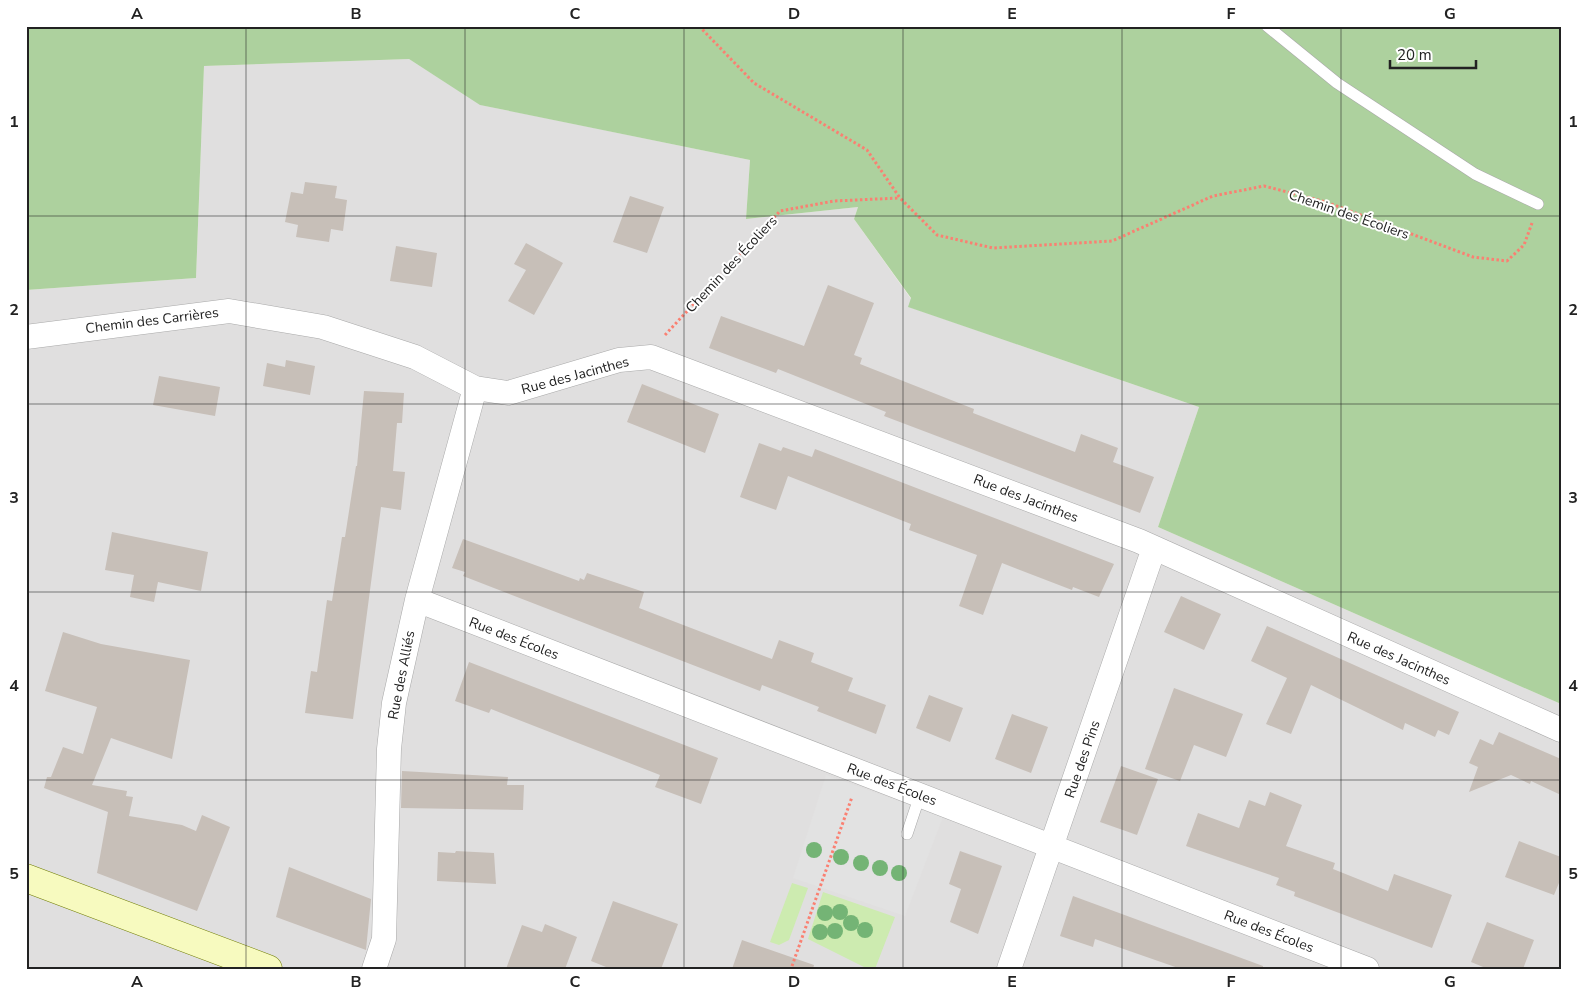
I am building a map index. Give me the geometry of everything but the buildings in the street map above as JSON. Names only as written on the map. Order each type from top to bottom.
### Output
[{"type":"main road","points":[[26,878],[268,969]]},
{"type":"street","name":"Chemin des Carrières","points":[[26,337],[229,311],[322,327],[415,357],[475,388]]},
{"type":"street","name":"Rue des Jacinthes","points":[[475,388],[508,393],[619,360],[651,357],[1154,548],[1561,730]]},
{"type":"street","name":"Rue des Alliés","points":[[374,969],[384,939],[389,749],[394,702],[417,600],[475,388]]},
{"type":"street","name":"Rue des Pins","points":[[1009,969],[1154,548]]},
{"type":"street","name":"Rue des Écoles","points":[[417,600],[1367,969]]},
{"type":"lane","points":[[1267,26],[1337,83],[1475,174],[1538,204]]},
{"type":"lane","points":[[907,834],[920,795]]},
{"type":"path","points":[[699,26],[754,84],[866,150],[900,198]]},
{"type":"path","name":"Chemin des Écoliers","points":[[651,357],[665,335],[780,211],[834,200],[900,198],[937,235],[993,248],[1112,241],[1213,196],[1264,186],[1326,202],[1472,257],[1507,261],[1524,245],[1538,204]]},
{"type":"path","points":[[792,966],[861,772]]},
{"type":"shaded area","points":[[409,59],[481,105],[750,160],[746,219],[858,207],[854,219],[911,299],[909,307],[1199,407],[1158,527],[1561,704],[1561,969],[26,969],[26,290],[196,278],[204,66]]},
{"type":"shaded area","points":[[826,775],[943,817],[905,916],[793,878]]},
{"type":"green space","points":[[26,26],[1561,26],[1561,704],[1158,527],[1199,407],[908,307],[911,298],[854,219],[858,207],[746,219],[750,160],[480,105],[409,59],[204,66],[196,278],[26,290]]},
{"type":"green space","points":[[792,883],[808,888],[789,940],[779,945],[770,942]]},
{"type":"green space","points":[[823,892],[895,917],[875,969],[868,969],[808,939]]}]
